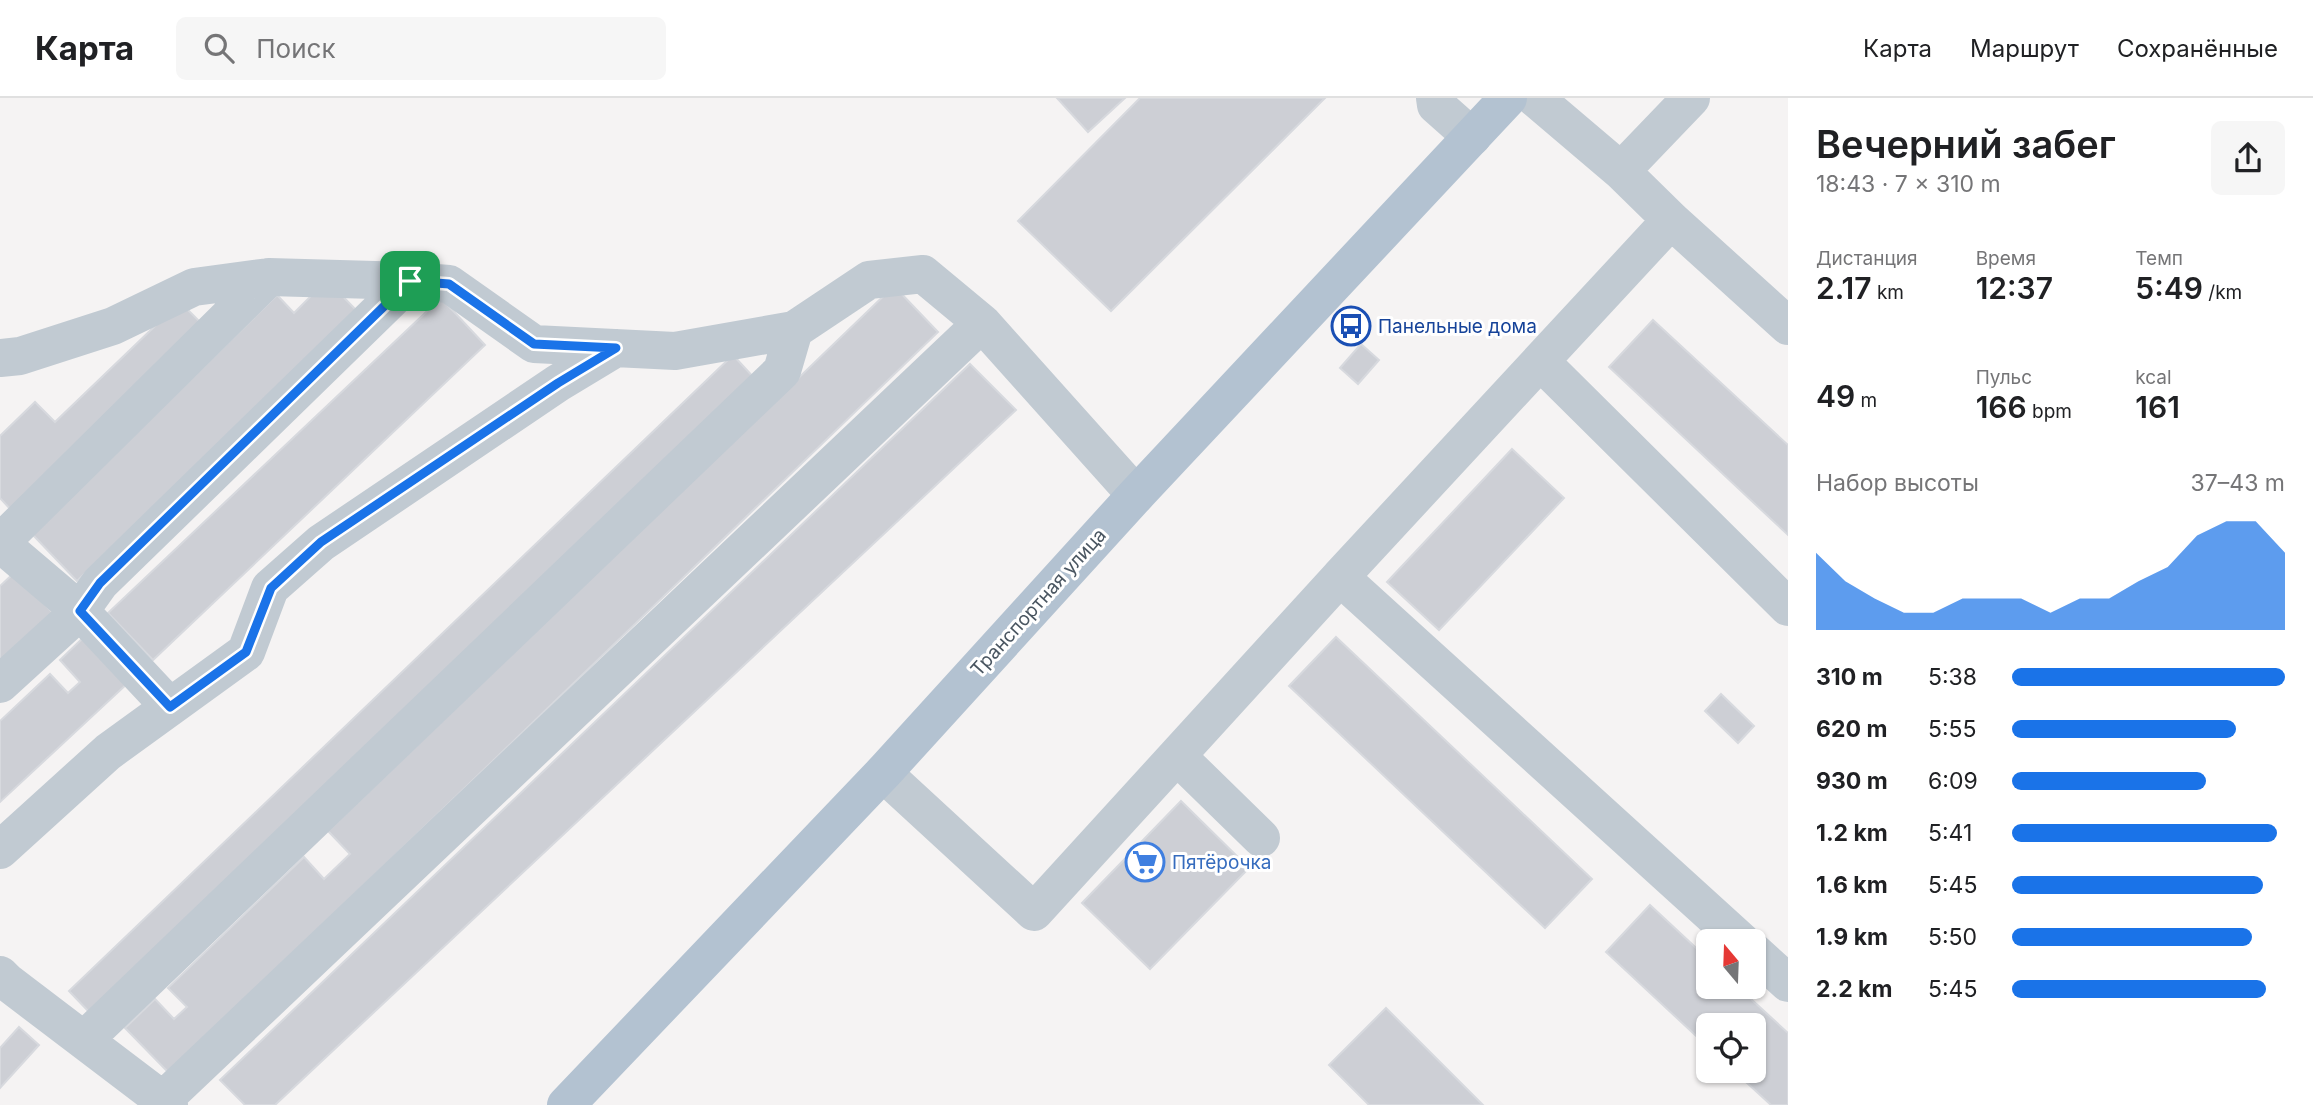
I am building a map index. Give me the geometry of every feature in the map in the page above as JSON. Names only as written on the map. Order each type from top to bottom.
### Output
[{"type":"main road","name":"Транспортная улица","points":[[566,1105],[883,773],[1136,495],[1508,98]]},
{"type":"lane","points":[[1435,98],[1436,105],[1472,137]]},
{"type":"lane","points":[[1535,98],[1621,171],[1788,326]]},
{"type":"lane","points":[[1621,171],[1690,98]]},
{"type":"lane","points":[[883,773],[1034,912],[1671,220]]},
{"type":"lane","points":[[0,358],[20,356],[113,326],[194,287],[269,278],[449,284],[534,344],[675,351],[794,330],[869,280],[923,275],[982,323],[1136,495]]},
{"type":"lane","points":[[170,707],[80,611],[0,543],[269,278]]},
{"type":"lane","points":[[0,684],[80,611],[100,583],[410,281]]},
{"type":"lane","points":[[0,975],[166,1103],[982,323]]},
{"type":"lane","points":[[84,1040],[782,371],[794,330]]},
{"type":"lane","points":[[0,850],[108,752],[246,652],[271,588],[321,542],[558,383],[616,348]]},
{"type":"lane","points":[[1541,362],[1788,607]]},
{"type":"lane","points":[[1340,577],[1728,929]]},
{"type":"lane","points":[[1177,756],[1261,838]]},
{"type":"lane","points":[[1766,963],[1788,983]]},
{"type":"building","points":[[1057,98],[1125,98],[1088,132]]},
{"type":"building","points":[[1140,98],[1325,98],[1111,311],[1018,221]]},
{"type":"building","points":[[327,280],[356,310],[77,581],[32,534],[277,295],[294,313]]},
{"type":"building","points":[[894,286],[938,332],[169,1073],[125,1028],[155,999],[174,1019],[187,1007],[168,988],[304,857],[324,879],[350,854],[328,831]]},
{"type":"building","points":[[441,298],[485,345],[153,660],[108,613]]},
{"type":"building","points":[[180,302],[204,326],[12,511],[0,498],[0,436],[35,402],[55,422]]},
{"type":"building","points":[[1653,320],[1788,445],[1788,535],[1609,367]]},
{"type":"building","points":[[1361,344],[1379,360],[1358,384],[1340,368]]},
{"type":"building","points":[[733,355],[756,380],[92,1015],[69,991]]},
{"type":"building","points":[[970,364],[1016,410],[275,1105],[245,1105],[220,1080]]},
{"type":"building","points":[[1512,449],[1564,498],[1439,630],[1387,582]]},
{"type":"building","points":[[15,572],[53,613],[0,663],[0,586]]},
{"type":"building","points":[[85,636],[129,682],[0,802],[0,721],[50,674],[68,693],[80,682],[60,660]]},
{"type":"building","points":[[1336,637],[1592,879],[1545,928],[1289,686]]},
{"type":"building","points":[[1721,694],[1754,726],[1738,743],[1705,711]]},
{"type":"building","points":[[1181,801],[1249,868],[1150,969],[1082,903]]},
{"type":"building","points":[[1650,905],[1696,948],[1696,999],[1751,999],[1788,1033],[1788,1105],[1771,1105],[1747,1083],[1766,1083],[1766,1013],[1696,1013],[1696,1036],[1606,952]]},
{"type":"building","points":[[1386,1008],[1483,1105],[1369,1105],[1329,1065]]},
{"type":"building","points":[[19,1027],[39,1045],[0,1088],[0,1048]]},
{"type":"place","name":"Панельные дома","points":[[1351,326]]},
{"type":"place","name":"Пятёрочка","points":[[1145,862]]},
{"type":"route","points":[[410,281],[449,284],[534,344],[616,348],[558,383],[321,542],[271,588],[246,652],[170,707],[80,611],[100,583],[410,281]]}]
